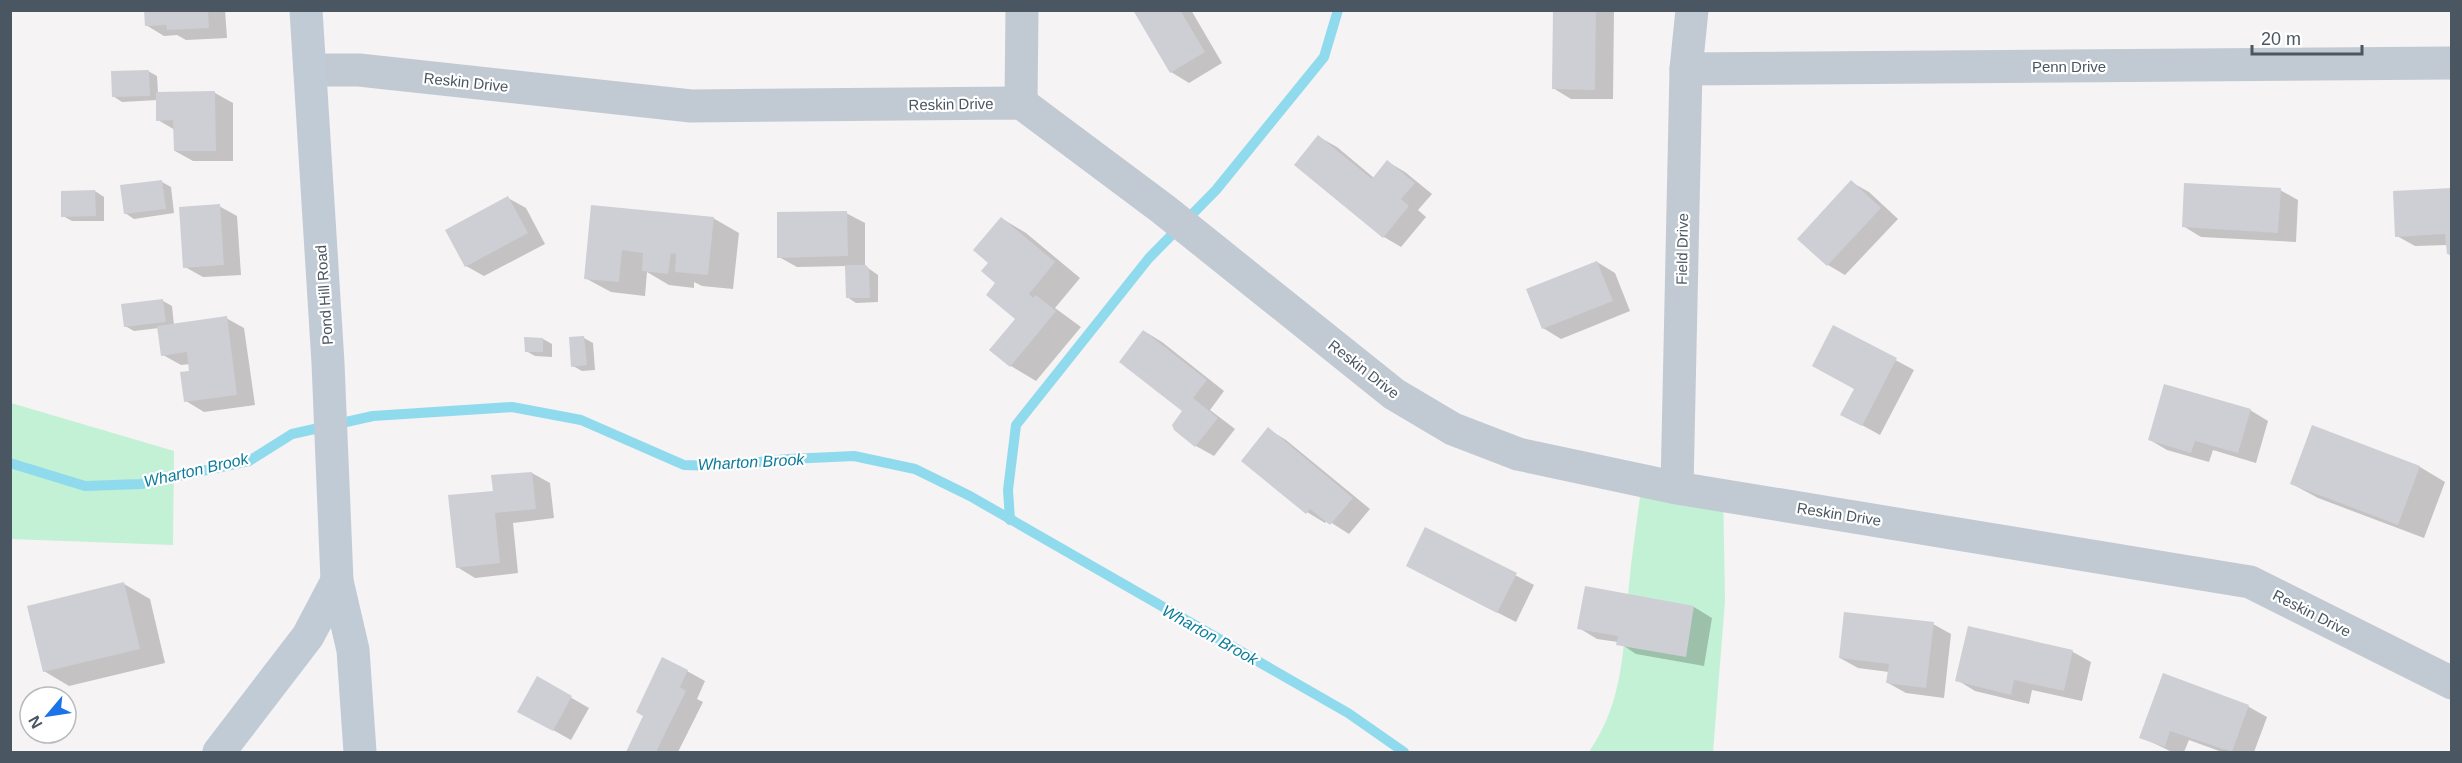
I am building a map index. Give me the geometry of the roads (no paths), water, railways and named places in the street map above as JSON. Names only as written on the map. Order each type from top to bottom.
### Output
[{"type":"main road","name":"Pond Hill Road","points":[[306,10],[328,363],[337,580],[353,650],[360,753]]},
{"type":"main road","name":"Pond Hill Road","points":[[219,753],[308,636],[337,580]]},
{"type":"street","points":[[1020,103],[1022,10]]},
{"type":"street","name":"Field Drive","points":[[1677,488],[1686,69],[1692,10]]},
{"type":"street","name":"Penn Drive","points":[[1686,69],[2451,63]]},
{"type":"street","name":"Reskin Drive","points":[[310,70],[359,70],[691,106],[1020,103],[1163,209],[1394,394],[1453,429],[1518,454],[1677,488],[2250,582],[2451,683]]},
{"type":"waterway","points":[[1010,520],[1008,490],[1016,425],[1149,258],[1216,190],[1324,57],[1338,10]]},
{"type":"waterway","name":"Wharton Brook","points":[[10,463],[85,486],[141,484],[249,461],[292,434],[373,416],[512,407],[581,420],[684,465],[717,466],[854,456],[915,469],[970,496],[1348,713],[1404,752]]}]
